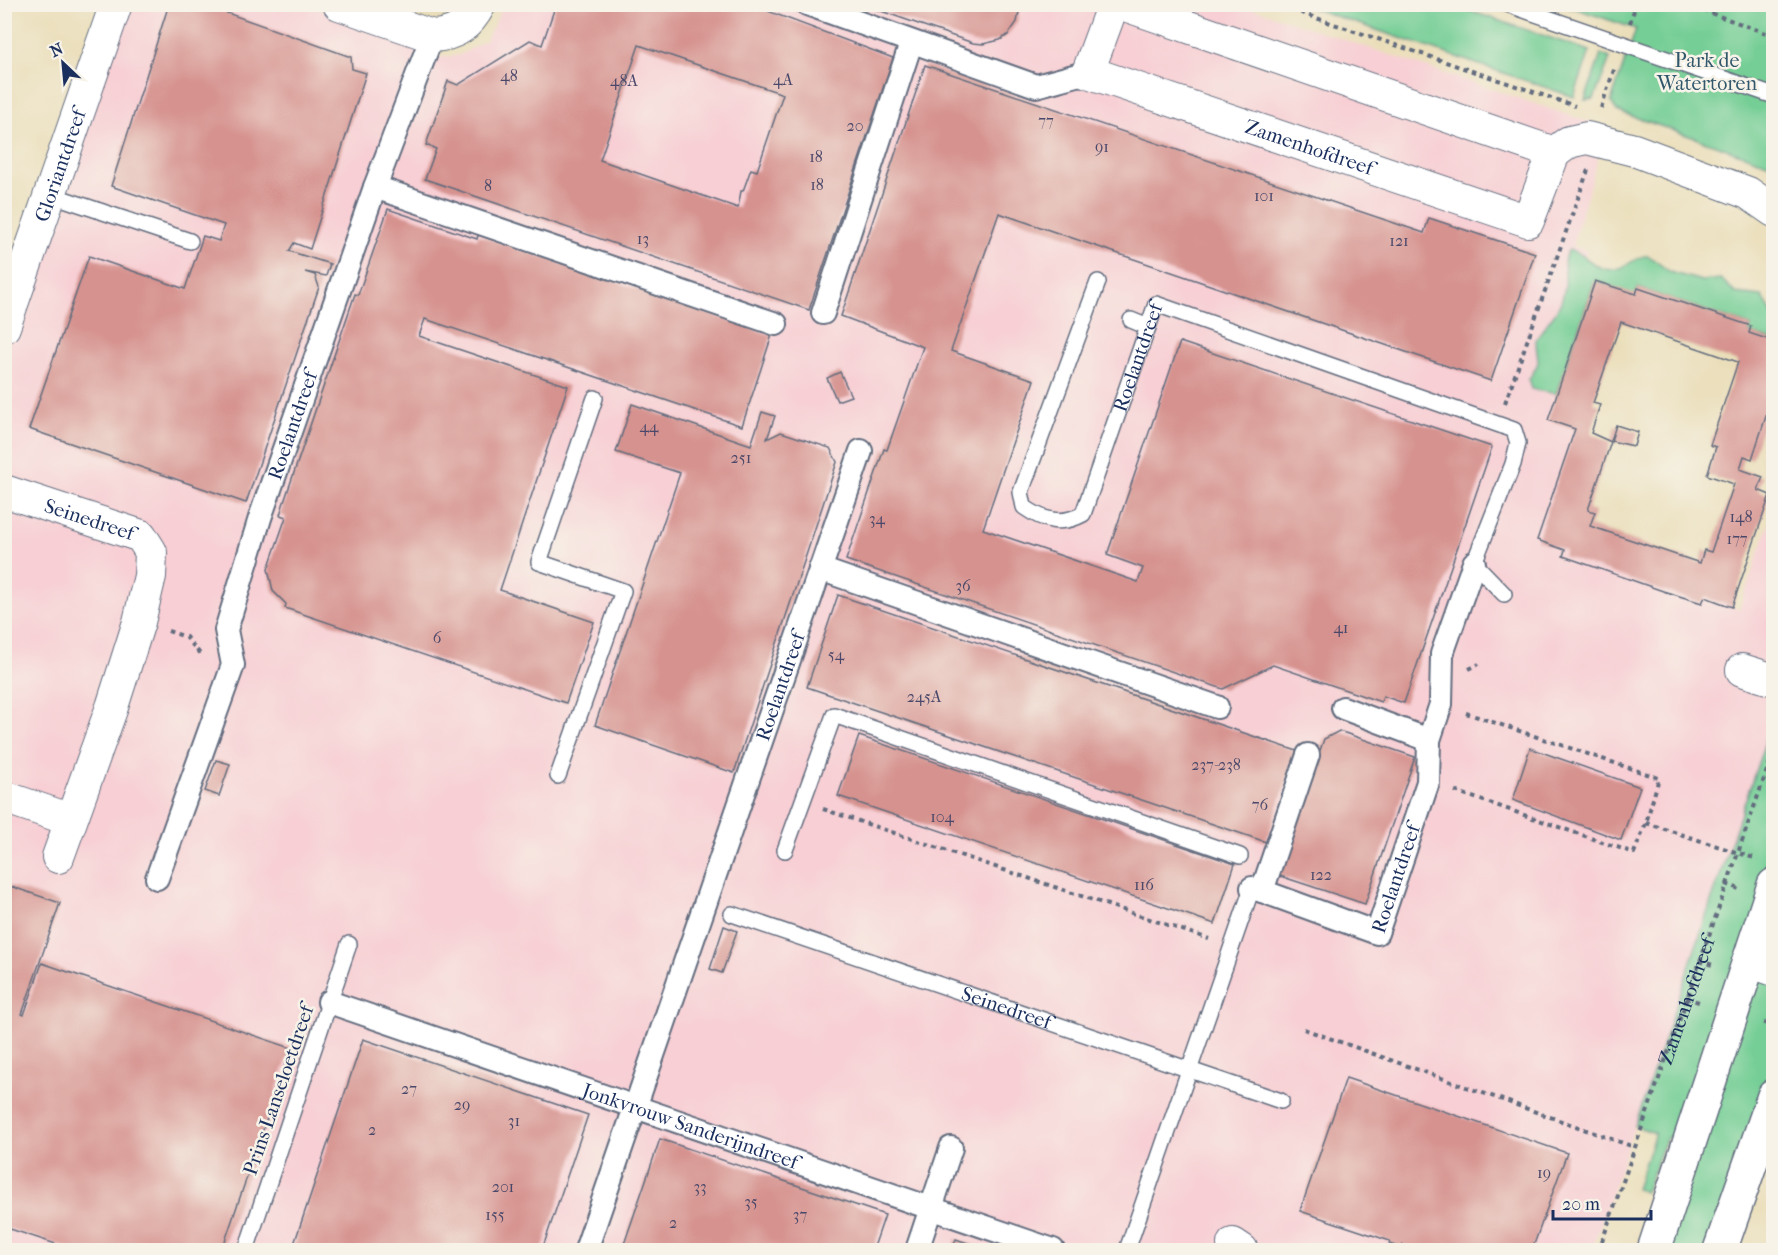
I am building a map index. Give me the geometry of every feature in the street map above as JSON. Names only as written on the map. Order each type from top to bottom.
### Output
[{"type":"street","name":"Gloriantdreef","points":[[4,327],[52,195],[116,4]]},
{"type":"street","points":[[339,4],[432,36],[445,35],[464,27],[480,4]]},
{"type":"street","points":[[807,4],[1036,86],[1088,72],[1113,4]]},
{"type":"street","points":[[1122,4],[1554,153],[1569,142],[1587,138],[1609,144],[1696,172],[1748,193],[1773,211]]},
{"type":"street","name":"Roelantdreef","points":[[157,878],[233,666],[226,630],[260,518],[375,187],[432,36]]},
{"type":"street","points":[[824,313],[911,43]]},
{"type":"street","name":"Zamenhofdreef","points":[[1088,72],[1528,221],[1554,153]]},
{"type":"street","points":[[375,187],[776,324]]},
{"type":"street","name":"Roelantdreef","points":[[586,1251],[861,451]]},
{"type":"street","name":"Seinedreef","points":[[4,491],[141,536],[151,552],[150,576],[112,707],[58,857]]},
{"type":"street","name":"Roelantdreef","points":[[1257,890],[1377,933],[1428,782],[1429,740],[1441,704],[1442,654],[1474,563]]},
{"type":"street","points":[[820,569],[1217,707]]},
{"type":"street","points":[[1742,670],[1773,680]]},
{"type":"street","points":[[1343,708],[1429,740]]},
{"type":"street","points":[[1257,890],[1308,755]]},
{"type":"street","points":[[4,797],[70,820]]},
{"type":"street","points":[[1654,1251],[1761,966],[1768,922],[1769,873]]},
{"type":"street","name":"Jonkvrouw Sanderijndreef","points":[[329,1002],[1053,1251]]},
{"type":"street","points":[[1720,1251],[1773,1096]]},
{"type":"street","points":[[917,1251],[951,1148]]},
{"type":"lane","points":[[1507,4],[1773,96]]},
{"type":"lane","points":[[52,195],[190,241]]},
{"type":"lane","name":"Roelantdreef","points":[[1098,282],[1021,492],[1024,507],[1038,517],[1053,522],[1069,522],[1083,514],[1156,304],[1515,430],[1518,443],[1513,464],[1474,563]]},
{"type":"lane","points":[[1131,320],[1148,327]]},
{"type":"lane","points":[[558,776],[623,591],[539,562],[595,398]]},
{"type":"lane","points":[[1474,563],[1504,594]]},
{"type":"lane","points":[[785,850],[834,715],[1240,856]]},
{"type":"lane","points":[[1127,1251],[1232,946],[1257,890]]},
{"type":"lane","name":"Seinedreef","points":[[732,914],[1281,1101]]},
{"type":"lane","name":"Prins Lanseloetdreef","points":[[246,1251],[349,944]]},
{"type":"path","points":[[1275,4],[1576,107]]},
{"type":"path","points":[[1686,4],[1773,36]]},
{"type":"path","points":[[1498,424],[1587,171],[1609,144]]},
{"type":"path","points":[[1428,782],[1634,853],[1646,823],[1659,778],[1441,704]]},
{"type":"path","name":"Zamenhofdreef","points":[[1599,1251],[1773,750]]},
{"type":"path","points":[[803,802],[1232,946]]},
{"type":"path","points":[[1646,823],[1737,853],[1769,873]]},
{"type":"path","points":[[1305,1029],[1635,1147]]},
{"type":"path","points":[[1768,1251],[1773,1236]]},
{"type":"shaded area","points":[[119,5],[307,5],[377,31],[436,58],[460,55],[486,40],[504,5],[1242,5],[1607,128],[1572,246],[1587,251],[1544,389],[1556,394],[1548,420],[1575,429],[1564,556],[1702,603],[1705,597],[1739,609],[1773,513],[1774,719],[1592,1250],[5,1250],[5,325]]},
{"type":"green space","points":[[1303,5],[1452,5],[1590,51],[1574,97]]},
{"type":"green space","name":"Park de Watertoren","points":[[1565,5],[1773,5],[1773,165],[1617,111],[1611,102],[1636,29]]},
{"type":"green space","points":[[1601,54],[1610,58],[1594,99],[1585,100]]},
{"type":"green space","points":[[1569,250],[1579,253],[1601,268],[1613,270],[1644,256],[1649,256],[1670,272],[1702,281],[1721,279],[1735,293],[1762,296],[1773,315],[1773,341],[1749,333],[1751,326],[1638,288],[1635,295],[1595,280],[1556,394],[1532,389],[1529,379],[1538,363],[1536,340],[1557,310],[1563,295],[1564,262]]},
{"type":"green space","points":[[1773,719],[1773,1174],[1739,1162],[1709,1250],[1658,1250],[1693,1146],[1667,1137],[1645,1192],[1636,1189],[1655,1133],[1635,1126]]},
{"type":"building","points":[[169,4],[202,4],[351,57],[352,69],[366,73],[310,249],[294,243],[289,251],[330,264],[326,276],[305,272],[315,275],[319,287],[246,503],[29,429],[89,256],[185,289],[203,236],[219,241],[224,225],[111,186]]},
{"type":"building","points":[[556,4],[749,4],[893,58],[809,310],[425,179],[436,149],[426,145],[448,81],[458,85],[530,40],[542,45]],"holes":[[[639,45],[783,94],[757,171],[751,169],[743,191],[741,191],[738,208],[600,160]]]},
{"type":"building","points":[[861,4],[1019,4],[1019,12],[1017,22],[1008,35],[1000,40],[983,44],[973,43]]},
{"type":"building","points":[[925,65],[1424,233],[1429,218],[1535,253],[1491,381],[999,213],[951,351],[1034,380],[983,529],[1138,582],[1143,568],[1107,555],[1180,342],[1492,447],[1404,703],[1383,696],[1381,702],[1273,665],[1223,689],[846,560],[884,449],[887,450],[923,347],[841,316]]},
{"type":"building","points":[[388,209],[477,239],[478,235],[772,335],[742,426],[425,319],[419,336],[568,386],[500,590],[594,622],[566,703],[285,608],[286,604],[273,591],[268,569],[286,517],[280,515],[283,505],[355,294],[358,295]]},
{"type":"building","points":[[1595,281],[1636,294],[1638,288],[1751,326],[1749,333],[1773,341],[1773,395],[1752,459],[1744,456],[1740,469],[1763,477],[1758,490],[1770,495],[1732,607],[1705,597],[1702,603],[1663,591],[1563,556],[1565,550],[1537,540],[1575,429],[1548,420]],"holes":[[[1621,322],[1738,362],[1710,445],[1716,447],[1707,475],[1734,484],[1711,552],[1704,550],[1700,563],[1590,526],[1595,512],[1588,510],[1611,442],[1591,433],[1600,405],[1593,403]]]},
{"type":"building","points":[[840,372],[851,396],[837,401],[827,378]]},
{"type":"building","points":[[632,404],[751,445],[762,412],[775,416],[767,439],[781,432],[830,448],[837,462],[734,773],[595,725],[680,473],[616,452]]},
{"type":"building","points":[[1616,425],[1638,432],[1634,446],[1611,441]]},
{"type":"building","points":[[838,595],[1297,751],[1266,842],[807,687]]},
{"type":"building","points":[[1339,731],[1415,757],[1365,904],[1277,875],[1324,739]]},
{"type":"building","points":[[859,736],[1235,864],[1215,924],[838,796]]},
{"type":"building","points":[[1530,748],[1640,787],[1621,840],[1513,800]]},
{"type":"building","points":[[216,760],[230,764],[219,796],[205,791]]},
{"type":"building","points":[[4,884],[60,903],[22,1014],[24,1015],[42,963],[291,1048],[222,1250],[74,1250],[4,1227]]},
{"type":"building","points":[[724,926],[737,931],[722,973],[710,969]]},
{"type":"building","points":[[363,1039],[588,1115],[542,1250],[292,1250]]},
{"type":"building","points":[[1346,1078],[1567,1153],[1532,1250],[1420,1250],[1403,1245],[1402,1248],[1389,1244],[1390,1241],[1300,1211]]},
{"type":"building","points":[[660,1139],[885,1215],[873,1250],[622,1250]]},
{"type":"building","points":[[956,1239],[988,1250],[952,1250]]}]
